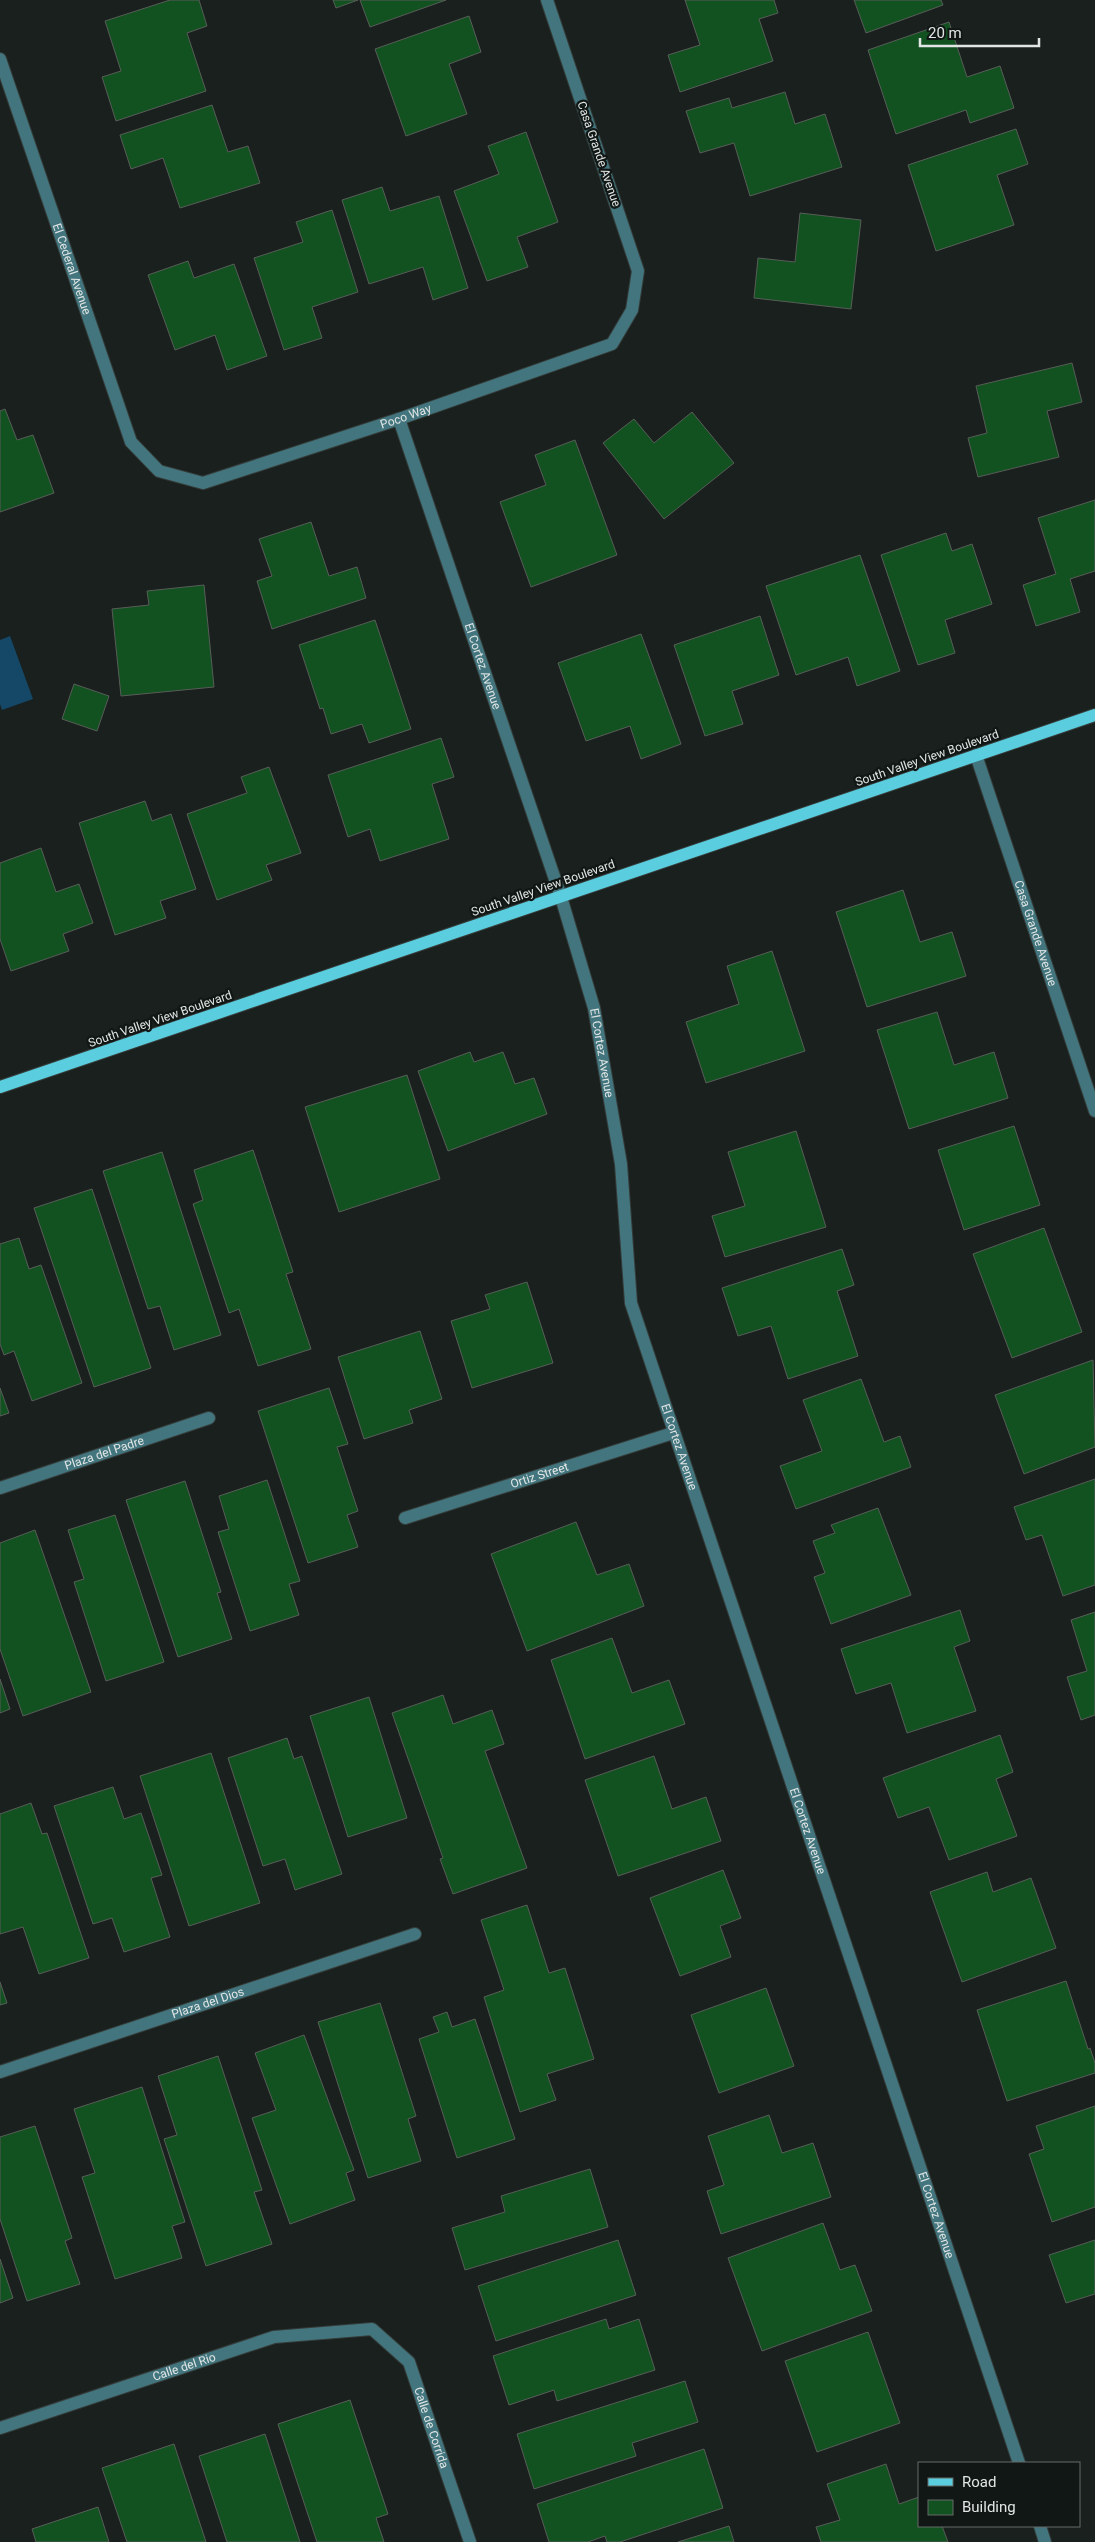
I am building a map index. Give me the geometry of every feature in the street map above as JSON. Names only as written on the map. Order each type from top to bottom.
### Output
[{"type":"main road","name":"South Valley View Boulevard","points":[[0,1088],[1095,715]]},
{"type":"street","name":"Casa Grande Avenue","points":[[547,0],[638,271],[632,310]]},
{"type":"street","name":"El Cederal Avenue","points":[[0,58],[130,442],[159,471]]},
{"type":"street","name":"Poco Way","points":[[159,471],[203,483],[399,419],[612,344],[632,310]]},
{"type":"street","name":"El Cortez Avenue","points":[[399,419],[561,897],[594,1008],[621,1164],[631,1303],[1019,2462]]},
{"type":"street","name":"Casa Grande Avenue","points":[[976,755],[1095,1111]]},
{"type":"street","name":"Plaza del Padre","points":[[0,1488],[209,1418]]},
{"type":"street","name":"Ortiz Street","points":[[406,1518],[673,1433]]},
{"type":"street","name":"Plaza del Dios","points":[[0,2072],[415,1934]]},
{"type":"street","name":"Calle del Rio","points":[[0,2428],[274,2337],[372,2329]]},
{"type":"street","name":"Calle de Corrida","points":[[372,2329],[409,2362],[470,2542]]},
{"type":"street","points":[[1040,2527],[1045,2542]]},
{"type":"water","points":[[10,636],[33,699],[2,710],[0,704],[0,640]]},
{"type":"building","points":[[170,0],[199,0],[207,26],[187,33],[206,91],[116,121],[102,77],[121,71],[105,21]]},
{"type":"building","points":[[333,0],[358,0],[336,8]]},
{"type":"building","points":[[360,0],[446,0],[370,27]]},
{"type":"building","points":[[685,0],[774,0],[778,13],[759,19],[773,61],[680,92],[668,55],[700,45]]},
{"type":"building","points":[[854,0],[941,0],[943,5],[866,33]]},
{"type":"building","points":[[469,16],[481,52],[449,64],[467,114],[406,136],[375,49]]},
{"type":"building","points":[[949,22],[967,77],[1000,66],[1014,108],[970,123],[966,110],[896,134],[868,50]]},
{"type":"building","points":[[785,92],[795,124],[825,114],[842,167],[750,196],[734,143],[700,153],[686,111],[729,98],[732,108]]},
{"type":"building","points":[[212,105],[228,152],[248,146],[260,183],[180,208],[163,158],[131,169],[120,135]]},
{"type":"building","points":[[1016,129],[1028,164],[997,175],[1014,225],[936,251],[908,165]]},
{"type":"building","points":[[526,132],[558,222],[517,237],[528,267],[487,281],[454,191],[499,174],[488,146]]},
{"type":"building","points":[[382,187],[390,211],[439,196],[468,288],[433,300],[423,267],[369,284],[342,200]]},
{"type":"building","points":[[332,210],[358,292],[312,307],[322,338],[284,350],[254,258],[303,242],[296,222]]},
{"type":"building","points":[[800,213],[861,220],[851,309],[754,298],[758,258],[795,262]]},
{"type":"building","points":[[188,261],[194,278],[234,264],[267,356],[227,370],[215,335],[175,350],[148,275]]},
{"type":"building","points":[[1072,363],[1082,402],[1047,411],[1059,457],[978,477],[968,438],[987,433],[976,386]]},
{"type":"building","points":[[5,409],[17,440],[33,435],[54,493],[0,512],[0,411]]},
{"type":"building","points":[[692,412],[734,463],[664,519],[603,443],[634,419],[654,443]]},
{"type":"building","points":[[575,440],[617,555],[531,587],[500,502],[546,485],[535,455]]},
{"type":"building","points":[[1095,500],[1095,571],[1070,579],[1080,612],[1036,626],[1023,585],[1056,574],[1038,518]]},
{"type":"building","points":[[311,522],[329,576],[357,567],[366,598],[272,629],[257,581],[272,576],[259,539]]},
{"type":"building","points":[[946,533],[952,551],[972,544],[992,604],[945,620],[955,653],[918,665],[881,555]]},
{"type":"building","points":[[860,555],[900,671],[857,686],[848,657],[796,675],[766,586]]},
{"type":"building","points":[[204,585],[214,687],[121,696],[112,609],[149,605],[147,591]]},
{"type":"building","points":[[760,616],[779,675],[732,691],[743,724],[705,736],[674,645]]},
{"type":"building","points":[[375,620],[411,729],[369,743],[362,724],[331,734],[323,708],[320,709],[299,645]]},
{"type":"building","points":[[641,634],[681,744],[641,759],[630,726],[586,741],[558,663]]},
{"type":"building","points":[[74,684],[109,696],[97,731],[62,719]]},
{"type":"building","points":[[441,738],[454,777],[432,784],[449,839],[380,861],[370,829],[348,837],[328,775]]},
{"type":"building","points":[[269,767],[301,853],[266,865],[272,880],[217,900],[187,814],[247,793],[241,777]]},
{"type":"building","points":[[145,801],[152,821],[171,814],[196,889],[160,901],[166,918],[115,935],[79,823]]},
{"type":"building","points":[[41,848],[56,892],[79,884],[93,923],[63,934],[69,951],[11,971],[0,939],[0,863]]},
{"type":"building","points":[[903,890],[920,942],[952,932],[966,976],[867,1007],[836,912]]},
{"type":"building","points":[[772,951],[805,1051],[706,1083],[686,1022],[739,1004],[727,966]]},
{"type":"building","points":[[937,1012],[954,1065],[994,1052],[1008,1098],[909,1129],[877,1030]]},
{"type":"building","points":[[470,1052],[474,1062],[503,1052],[515,1084],[534,1078],[547,1114],[448,1151],[418,1071]]},
{"type":"building","points":[[407,1075],[440,1179],[339,1212],[305,1107]]},
{"type":"building","points":[[1014,1126],[1040,1205],[964,1230],[938,1150]]},
{"type":"building","points":[[796,1131],[826,1227],[725,1257],[712,1216],[745,1206],[728,1152]]},
{"type":"building","points":[[253,1150],[293,1272],[286,1274],[311,1349],[258,1366],[239,1309],[229,1313],[193,1204],[203,1200],[194,1170]]},
{"type":"building","points":[[162,1152],[221,1335],[174,1350],[160,1306],[148,1309],[103,1171]]},
{"type":"building","points":[[92,1189],[151,1368],[94,1387],[34,1208]]},
{"type":"building","points":[[1044,1228],[1082,1332],[1012,1358],[973,1254]]},
{"type":"building","points":[[19,1238],[29,1269],[41,1265],[82,1383],[32,1401],[14,1351],[4,1355],[0,1344],[0,1244]]},
{"type":"building","points":[[842,1249],[854,1285],[837,1291],[858,1356],[788,1379],[771,1326],[738,1336],[722,1288]]},
{"type":"building","points":[[527,1282],[553,1363],[472,1388],[451,1321],[490,1309],[485,1295]]},
{"type":"building","points":[[420,1331],[442,1399],[409,1410],[413,1423],[364,1439],[338,1357]]},
{"type":"building","points":[[1093,1360],[1095,1447],[1024,1474],[995,1395]]},
{"type":"building","points":[[861,1379],[884,1442],[900,1436],[911,1467],[796,1509],[780,1466],[822,1451],[803,1400]]},
{"type":"building","points":[[0,1388],[9,1413],[0,1416]]},
{"type":"building","points":[[329,1388],[348,1444],[337,1447],[358,1511],[347,1515],[358,1547],[308,1563],[258,1411]]},
{"type":"building","points":[[1095,1479],[1095,1585],[1063,1596],[1042,1535],[1026,1540],[1014,1507]]},
{"type":"building","points":[[267,1480],[300,1581],[289,1584],[299,1615],[250,1631],[218,1532],[229,1529],[219,1496]]},
{"type":"building","points":[[185,1481],[221,1592],[217,1593],[232,1639],[178,1657],[126,1500]]},
{"type":"building","points":[[878,1508],[911,1595],[831,1624],[814,1577],[825,1573],[813,1541],[835,1533],[831,1525]]},
{"type":"building","points":[[115,1515],[164,1662],[106,1681],[74,1582],[84,1579],[68,1530]]},
{"type":"building","points":[[576,1522],[597,1575],[629,1564],[644,1606],[527,1651],[491,1554]]},
{"type":"building","points":[[35,1530],[91,1692],[23,1716],[0,1649],[0,1543]]},
{"type":"building","points":[[960,1610],[970,1641],[954,1647],[976,1711],[907,1733],[891,1683],[856,1694],[841,1649]]},
{"type":"building","points":[[1095,1612],[1095,1715],[1081,1720],[1067,1677],[1087,1671],[1071,1620]]},
{"type":"building","points":[[612,1638],[632,1693],[669,1680],[685,1724],[585,1759],[551,1660]]},
{"type":"building","points":[[0,1679],[10,1709],[0,1713]]},
{"type":"building","points":[[443,1695],[453,1724],[492,1710],[504,1744],[485,1751],[527,1868],[453,1894],[440,1859],[443,1858],[392,1713]]},
{"type":"building","points":[[369,1697],[407,1818],[348,1837],[310,1716]]},
{"type":"building","points":[[1000,1735],[1013,1772],[996,1779],[1017,1836],[949,1860],[929,1807],[898,1818],[883,1778]]},
{"type":"building","points":[[287,1738],[294,1759],[302,1756],[342,1874],[295,1890],[285,1859],[263,1866],[228,1758]]},
{"type":"building","points":[[211,1753],[260,1903],[189,1926],[140,1776]]},
{"type":"building","points":[[654,1756],[672,1809],[706,1797],[721,1841],[618,1876],[585,1780]]},
{"type":"building","points":[[113,1787],[124,1819],[141,1813],[162,1875],[151,1878],[170,1937],[124,1952],[112,1918],[93,1924],[54,1806]]},
{"type":"building","points":[[31,1803],[42,1834],[47,1833],[89,1958],[39,1974],[23,1927],[0,1934],[0,1814]]},
{"type":"building","points":[[723,1870],[741,1918],[720,1926],[731,1957],[680,1976],[650,1898]]},
{"type":"building","points":[[987,1872],[993,1892],[1031,1878],[1056,1948],[962,1982],[930,1892]]},
{"type":"building","points":[[527,1905],[549,1973],[565,1968],[594,2059],[547,2074],[556,2100],[520,2112],[484,1997],[504,1990],[481,1920]]},
{"type":"building","points":[[1066,1981],[1088,2049],[1090,2048],[1095,2063],[1095,2073],[1007,2101],[977,2010]]},
{"type":"building","points":[[0,1982],[7,2003],[0,2005]]},
{"type":"building","points":[[766,1988],[794,2066],[719,2093],[691,2015]]},
{"type":"building","points":[[380,2003],[416,2116],[408,2119],[421,2161],[368,2178],[318,2022]]},
{"type":"building","points":[[447,2012],[452,2027],[475,2019],[515,2139],[457,2158],[419,2039],[439,2032],[433,2017]]},
{"type":"building","points":[[304,2035],[354,2170],[346,2173],[355,2200],[290,2224],[252,2118],[276,2110],[255,2053]]},
{"type":"building","points":[[218,2056],[262,2190],[254,2192],[272,2244],[206,2266],[164,2139],[177,2135],[158,2076]]},
{"type":"building","points":[[142,2087],[185,2222],[172,2226],[182,2258],[115,2279],[82,2177],[95,2173],[74,2109]]},
{"type":"building","points":[[1095,2106],[1095,2207],[1052,2222],[1029,2154],[1044,2149],[1036,2126]]},
{"type":"building","points":[[769,2115],[782,2153],[813,2143],[831,2197],[721,2234],[707,2191],[724,2185],[708,2136]]},
{"type":"building","points":[[35,2126],[72,2238],[65,2241],[80,2284],[27,2301],[0,2219],[0,2137]]},
{"type":"building","points":[[590,2169],[608,2227],[465,2270],[452,2228],[505,2212],[501,2196]]},
{"type":"building","points":[[823,2223],[840,2270],[855,2265],[872,2311],[762,2351],[728,2258]]},
{"type":"building","points":[[618,2240],[636,2295],[496,2341],[478,2286]]},
{"type":"building","points":[[1095,2240],[1095,2294],[1066,2303],[1049,2255]]},
{"type":"building","points":[[0,2259],[13,2298],[0,2303]]},
{"type":"building","points":[[606,2319],[609,2329],[639,2319],[655,2370],[557,2401],[554,2390],[509,2405],[493,2356]]},
{"type":"building","points":[[868,2332],[900,2423],[817,2452],[785,2361]]},
{"type":"building","points":[[685,2381],[698,2422],[632,2443],[636,2456],[534,2489],[517,2434]]},
{"type":"building","points":[[350,2400],[388,2514],[376,2518],[384,2542],[317,2542],[278,2424]]},
{"type":"building","points":[[265,2434],[300,2542],[227,2542],[199,2456]]},
{"type":"building","points":[[174,2444],[206,2542],[127,2542],[102,2468]]},
{"type":"building","points":[[704,2449],[723,2508],[620,2542],[607,2542],[605,2536],[588,2542],[549,2542],[537,2504]]},
{"type":"building","points":[[886,2464],[899,2504],[918,2497],[918,2527],[942,2527],[948,2542],[821,2542],[816,2527],[840,2520],[827,2484]]},
{"type":"building","points":[[98,2507],[109,2542],[36,2542],[32,2529]]},
{"type":"building","points":[[729,2526],[734,2542],[678,2542]]}]
